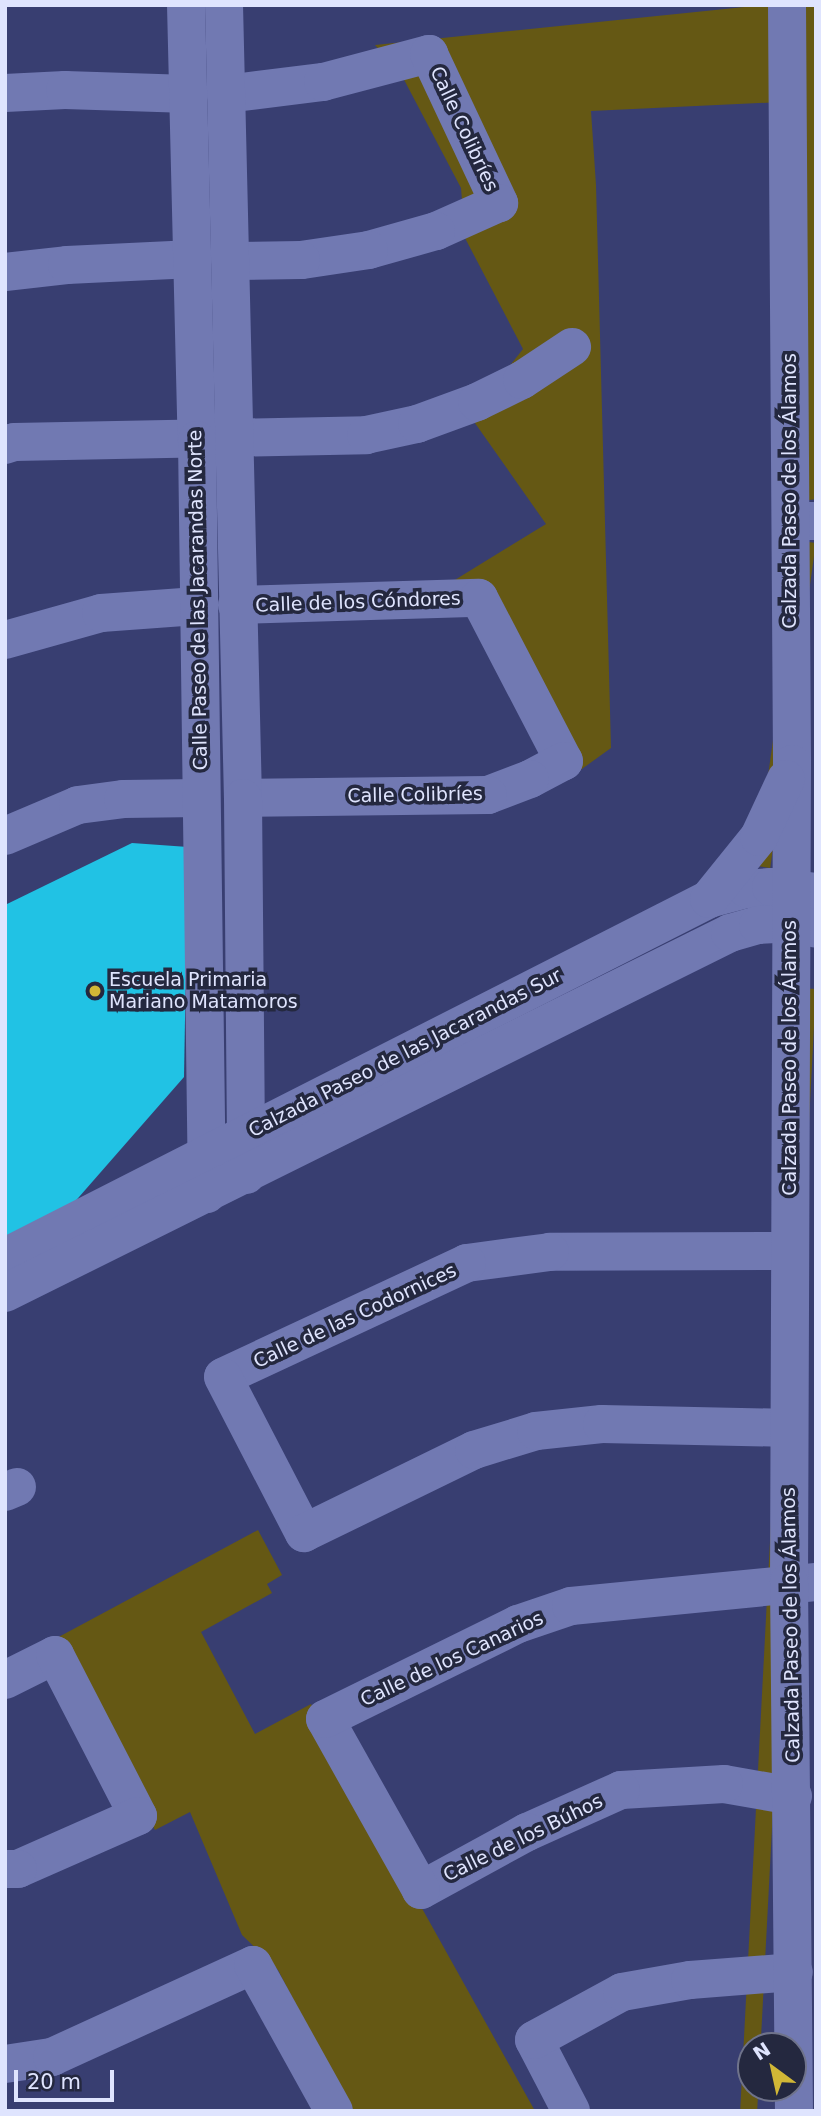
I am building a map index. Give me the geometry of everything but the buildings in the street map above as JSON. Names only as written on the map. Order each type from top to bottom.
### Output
[{"type":"street","name":"Calle Paseo de las Jacarandas Norte","points":[[186,5],[207,94],[232,261],[243,798],[243,1135],[246,1175]]},
{"type":"street","name":"Calle Paseo de las Jacarandas Norte","points":[[207,1194],[204,1154],[193,259],[207,94],[224,5]]},
{"type":"street","name":"Calzada Paseo de los Álamos","points":[[787,5],[803,521],[792,764],[803,908],[789,1251],[789,1428],[802,1582],[793,1796],[794,2111]]},
{"type":"street","name":"Calle Colibríes","points":[[207,94],[323,82],[429,54],[499,203],[436,231],[369,250],[301,260],[232,261]]},
{"type":"street","points":[[5,93],[65,90],[207,94]]},
{"type":"street","points":[[5,272],[67,265],[193,259]]},
{"type":"street","points":[[5,445],[14,442],[366,435],[417,424],[477,402],[522,380],[572,347]]},
{"type":"street","name":"Calle Colibríes","points":[[243,798],[488,794],[530,779],[564,761],[479,598]]},
{"type":"street","name":"Calle de los Cóndores","points":[[237,605],[479,598]]},
{"type":"street","points":[[5,640],[101,613],[197,606]]},
{"type":"street","points":[[709,899],[759,837],[778,802],[792,764]]},
{"type":"street","points":[[5,836],[78,806],[123,799],[200,798]]},
{"type":"street","name":"Calzada Paseo de las Jacarandas Sur","points":[[5,1257],[709,899],[747,889],[803,908]]},
{"type":"street","name":"Calzada Paseo de las Jacarandas Sur","points":[[5,1293],[730,933],[803,908]]},
{"type":"street","name":"Calle de las Codornices","points":[[789,1251],[550,1252],[467,1263],[223,1377],[304,1533],[474,1450],[536,1431],[602,1424],[789,1428]]},
{"type":"street","name":"Calle de los Canarios","points":[[421,1890],[325,1718],[518,1624],[571,1606],[802,1582]]},
{"type":"street","points":[[5,1680],[55,1655],[138,1816],[18,1869],[5,1870]]},
{"type":"street","name":"Calle de los Búhos","points":[[421,1890],[527,1832],[621,1790],[724,1784],[793,1796]]},
{"type":"street","points":[[5,2064],[52,2057],[253,1965],[334,2111]]},
{"type":"street","points":[[571,2111],[534,2040],[622,1993],[690,1980],[794,1972]]},
{"type":"shaded area","points":[[779,5],[781,102],[591,111],[596,185],[611,748],[568,779],[473,610],[432,594],[546,524],[470,416],[523,349],[465,238],[461,188],[401,74],[375,45]]},
{"type":"shaded area","points":[[796,5],[816,5],[816,499],[803,501]]},
{"type":"shaded area","points":[[801,541],[816,543],[770,868],[755,866]]},
{"type":"shaded area","points":[[799,988],[816,989],[761,2032],[744,2032]]},
{"type":"shaded area","points":[[258,1530],[282,1575],[267,1584],[272,1593],[201,1632],[255,1734],[311,1704],[327,1738],[535,2111],[351,2111],[278,1970],[242,1935],[190,1812],[155,1830],[53,1640]]},
{"type":"shaded area","points":[[741,2102],[758,2102],[757,2110],[740,2109]]},
{"type":"place","name":"Escuela Primaria Mariano Matamoros","points":[[95,991]]}]
